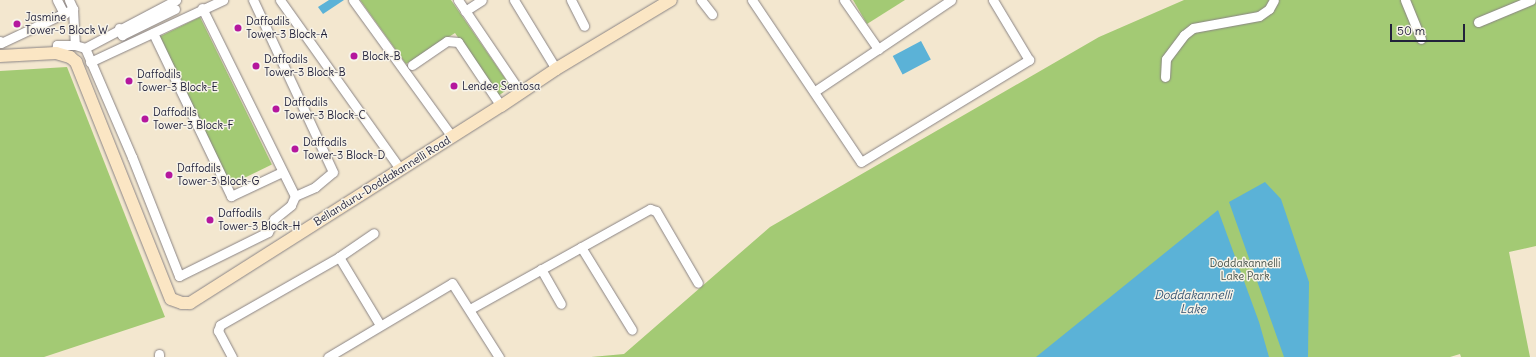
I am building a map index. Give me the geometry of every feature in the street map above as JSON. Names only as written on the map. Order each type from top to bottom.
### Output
[{"type":"street","points":[[57,0],[64,14]]},
{"type":"street","points":[[69,0],[73,9],[75,45]]},
{"type":"street","points":[[90,62],[153,34],[202,8],[223,0]]},
{"type":"street","points":[[85,48],[132,157],[179,276],[268,232],[274,219],[291,205],[295,196],[331,176],[332,167],[253,0]]},
{"type":"street","points":[[280,0],[400,169]]},
{"type":"street","points":[[353,0],[391,56],[452,137]]},
{"type":"street","points":[[458,0],[521,93]]},
{"type":"street","points":[[465,10],[482,0]]},
{"type":"street","points":[[514,0],[556,69]]},
{"type":"street","points":[[571,0],[584,26]]},
{"type":"street","name":"Bellanduru-Doddakannelli Road","points":[[0,56],[56,53],[70,57],[80,69],[171,299],[182,304],[190,303],[501,106],[556,69],[671,0]]},
{"type":"street","points":[[701,0],[712,14]]},
{"type":"street","points":[[752,0],[815,91],[861,162],[1029,60],[993,0]]},
{"type":"street","points":[[844,0],[878,49]]},
{"type":"street","points":[[815,91],[951,0]]},
{"type":"street","points":[[1165,77],[1166,59],[1184,35],[1193,28],[1259,16],[1269,9],[1274,0]]},
{"type":"street","points":[[1405,0],[1421,39]]},
{"type":"street","points":[[1478,22],[1530,0]]},
{"type":"street","points":[[56,53],[57,45],[75,45],[85,48],[119,28],[176,5]]},
{"type":"street","points":[[202,8],[295,196]]},
{"type":"street","points":[[0,41],[1,43],[73,9]]},
{"type":"street","points":[[153,34],[231,196],[282,172]]},
{"type":"street","points":[[412,65],[447,42],[458,42],[501,106]]},
{"type":"street","points":[[470,309],[650,209],[656,211],[698,283]]},
{"type":"street","points":[[232,357],[218,331],[220,325],[339,257],[374,233]]},
{"type":"street","points":[[581,246],[632,330]]},
{"type":"street","points":[[339,257],[380,325]]},
{"type":"street","points":[[541,269],[561,304]]},
{"type":"street","points":[[328,357],[450,284],[454,284],[499,357]]},
{"type":"green space","points":[[360,0],[451,0],[511,87],[498,96],[455,33],[406,64]]},
{"type":"green space","points":[[853,0],[905,0],[867,24]]},
{"type":"green space","name":"Doddakannelli Lake Park","points":[[1184,0],[1536,0],[1536,246],[1509,252],[1530,357],[1461,357],[1460,354],[1450,357],[591,357],[624,354],[770,227],[1099,37]]},
{"type":"green space","points":[[200,17],[272,164],[230,185],[158,38]]},
{"type":"green space","points":[[67,67],[165,317],[44,357],[0,357],[0,71]]},
{"type":"water","points":[[329,0],[344,0],[323,14],[318,7]]},
{"type":"water","points":[[921,41],[931,60],[903,75],[893,56]]},
{"type":"water","name":"Doddakannelli Lake","points":[[1265,182],[1281,199],[1309,282],[1308,357],[1284,357],[1229,202]]},
{"type":"water","name":"Doddakannelli Lake","points":[[1218,210],[1259,322],[1269,357],[1036,357]]},
{"type":"place","name":"Jasmine Tower-5 Block W","points":[[17,24]]},
{"type":"place","name":"Daffodils Tower-3 Block-A","points":[[238,28]]},
{"type":"place","name":"Block-B","points":[[354,56]]},
{"type":"place","name":"Daffodils Tower-3 Block-B","points":[[256,66]]},
{"type":"place","name":"Daffodils Tower-3 Block-E","points":[[129,81]]},
{"type":"place","name":"Lendee Sentosa","points":[[454,86]]},
{"type":"place","name":"Daffodils Tower-3 Block-C","points":[[276,109]]},
{"type":"place","name":"Daffodils Tower-3 Block-F","points":[[145,119]]},
{"type":"place","name":"Daffodils Tower-3 Block-D","points":[[295,149]]},
{"type":"place","name":"Daffodils Tower-3 Block-G","points":[[169,175]]},
{"type":"place","name":"Daffodils Tower-3 Block-H","points":[[210,220]]}]
